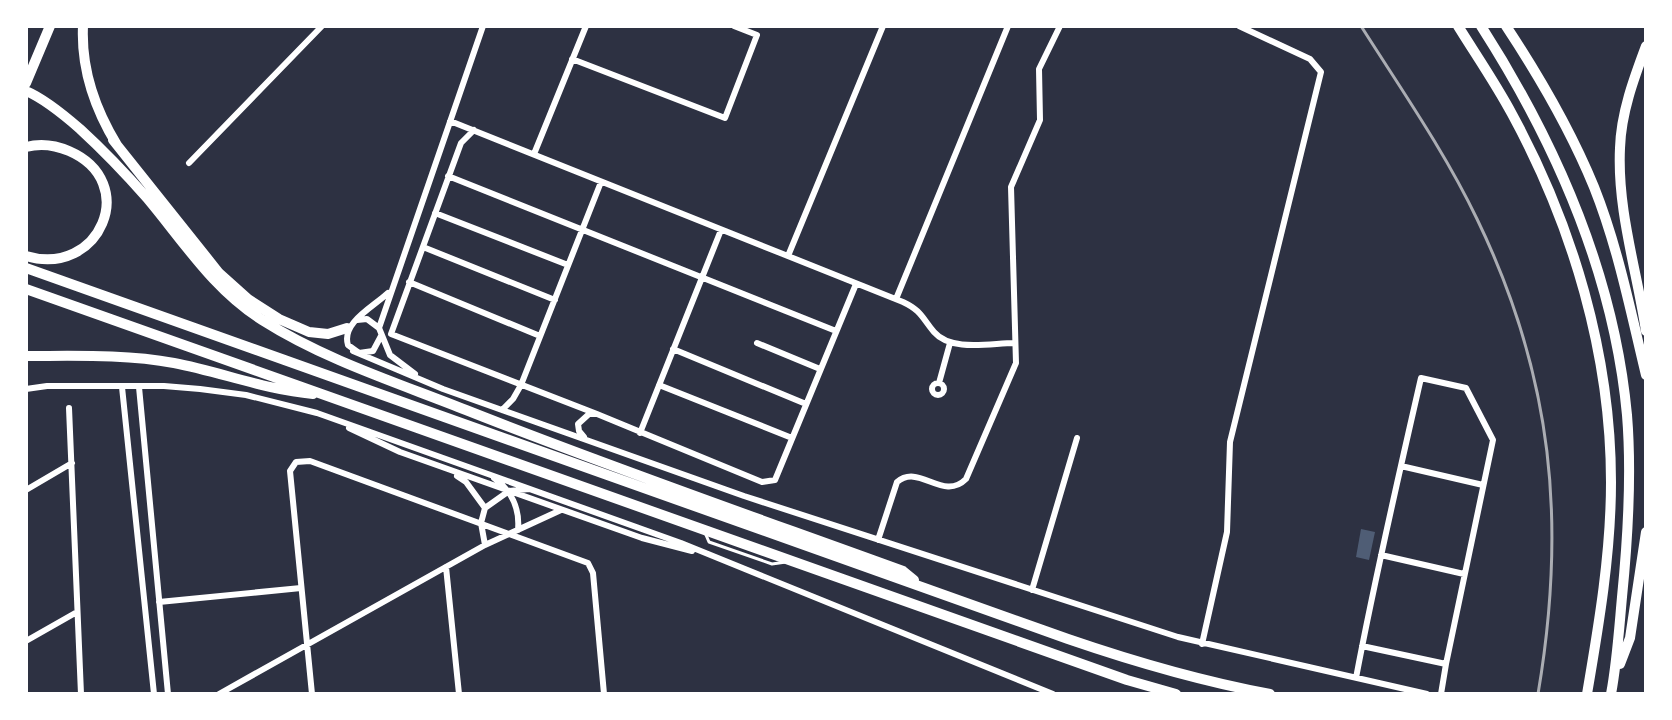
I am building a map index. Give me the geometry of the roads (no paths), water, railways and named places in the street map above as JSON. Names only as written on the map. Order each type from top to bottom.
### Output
[{"type":"highway","points":[[29,78],[50,26]]},
{"type":"highway","points":[[83,26],[84,58],[90,89],[113,140],[148,199]]},
{"type":"highway","points":[[1458,26],[1512,114],[1534,158],[1574,259],[1590,314],[1608,415],[1611,482],[1606,567],[1588,691]]},
{"type":"highway","points":[[1481,26],[1527,105],[1582,221],[1609,312],[1621,373],[1627,415],[1630,483],[1611,694]]},
{"type":"highway","points":[[1506,26],[1548,96],[1594,187],[1614,248],[1646,375]]},
{"type":"highway","points":[[1646,46],[1631,84],[1620,145],[1620,183],[1646,331]]},
{"type":"highway","points":[[26,91],[81,130],[148,199],[203,270],[223,290],[260,319],[286,334],[387,379],[528,435],[903,571],[922,587]]},
{"type":"highway","points":[[113,140],[219,273],[248,299],[279,319],[309,332],[328,334],[347,328]]},
{"type":"highway","points":[[26,147],[50,145],[64,149],[90,165],[106,193],[107,213],[101,230],[81,250],[66,257],[49,259],[26,256]]},
{"type":"highway","points":[[26,268],[1141,664],[1209,683],[1270,694]]},
{"type":"highway","points":[[26,289],[1127,680],[1176,694]]},
{"type":"highway","points":[[26,356],[122,357],[172,363],[287,392],[331,396]]},
{"type":"highway","points":[[1614,677],[1630,638],[1646,532]]},
{"type":"street","points":[[189,163],[322,26]]},
{"type":"street","points":[[443,389],[408,370],[390,355],[379,328],[483,26]]},
{"type":"street","points":[[534,154],[586,26]]},
{"type":"street","points":[[572,59],[725,118],[757,35],[734,26]]},
{"type":"street","points":[[788,256],[883,26]]},
{"type":"street","points":[[896,299],[1008,26]]},
{"type":"street","points":[[878,540],[897,482],[903,477],[911,476],[951,488],[959,487],[966,479],[1016,363],[1011,187],[1040,120],[1039,69],[1060,26]]},
{"type":"street","points":[[1202,644],[1227,532],[1230,442],[1321,72],[1310,59],[1239,26]]},
{"type":"street","points":[[450,121],[896,299],[923,314],[936,334],[950,343],[1014,343]]},
{"type":"street","points":[[474,130],[461,143],[391,334],[762,482],[775,480],[856,284]]},
{"type":"street","points":[[448,176],[836,331]]},
{"type":"street","points":[[502,410],[521,385],[601,182]]},
{"type":"street","points":[[435,213],[568,265]]},
{"type":"street","points":[[640,433],[721,230]]},
{"type":"street","points":[[423,247],[555,300]]},
{"type":"street","points":[[409,282],[540,336]]},
{"type":"street","points":[[390,290],[347,328],[346,339],[353,351],[443,389],[878,540],[1202,644],[1427,694]]},
{"type":"street","points":[[356,320],[367,319],[379,328]]},
{"type":"street","points":[[353,351],[373,351],[381,336]]},
{"type":"street","points":[[757,343],[820,369]]},
{"type":"street","points":[[939,383],[950,343]]},
{"type":"street","points":[[673,349],[806,404]]},
{"type":"street","points":[[1356,678],[1421,378],[1466,388],[1493,440],[1441,694]]},
{"type":"street","points":[[659,385],[792,438]]},
{"type":"street","points":[[26,389],[47,386],[164,386],[246,395],[317,413],[531,489],[846,608],[1053,694]]},
{"type":"street","points":[[122,387],[154,694]]},
{"type":"street","points":[[139,387],[168,694]]},
{"type":"street","points":[[69,408],[81,694]]},
{"type":"street","points":[[317,413],[400,452],[642,538],[715,558]]},
{"type":"street","points":[[587,440],[579,431],[578,424],[589,414],[597,414]]},
{"type":"street","points":[[1032,590],[1077,438]]},
{"type":"street","points":[[312,694],[290,471],[296,462],[310,461],[481,523],[515,532],[580,558],[593,573],[604,694]]},
{"type":"street","points":[[26,490],[72,463]]},
{"type":"street","points":[[1401,466],[1483,485]]},
{"type":"street","points":[[444,468],[466,482],[485,508]]},
{"type":"street","points":[[477,470],[509,491],[518,515],[515,532]]},
{"type":"street","points":[[485,545],[481,523],[485,508],[509,491],[531,489]]},
{"type":"street","points":[[219,694],[485,545],[561,510]]},
{"type":"street","points":[[1381,555],[1464,574]]},
{"type":"street","points":[[446,567],[459,694]]},
{"type":"street","points":[[143,581],[159,602]]},
{"type":"street","points":[[159,602],[301,588]]},
{"type":"street","points":[[148,629],[159,602]]},
{"type":"street","points":[[26,641],[77,612]]},
{"type":"street","points":[[1362,646],[1446,664]]},
{"type":"water","points":[[1361,529],[1375,532],[1369,560],[1356,557]]},
{"type":"railway","points":[[1361,26],[1451,169],[1503,277],[1523,335],[1547,451],[1551,510],[1547,631],[1538,694]]}]
